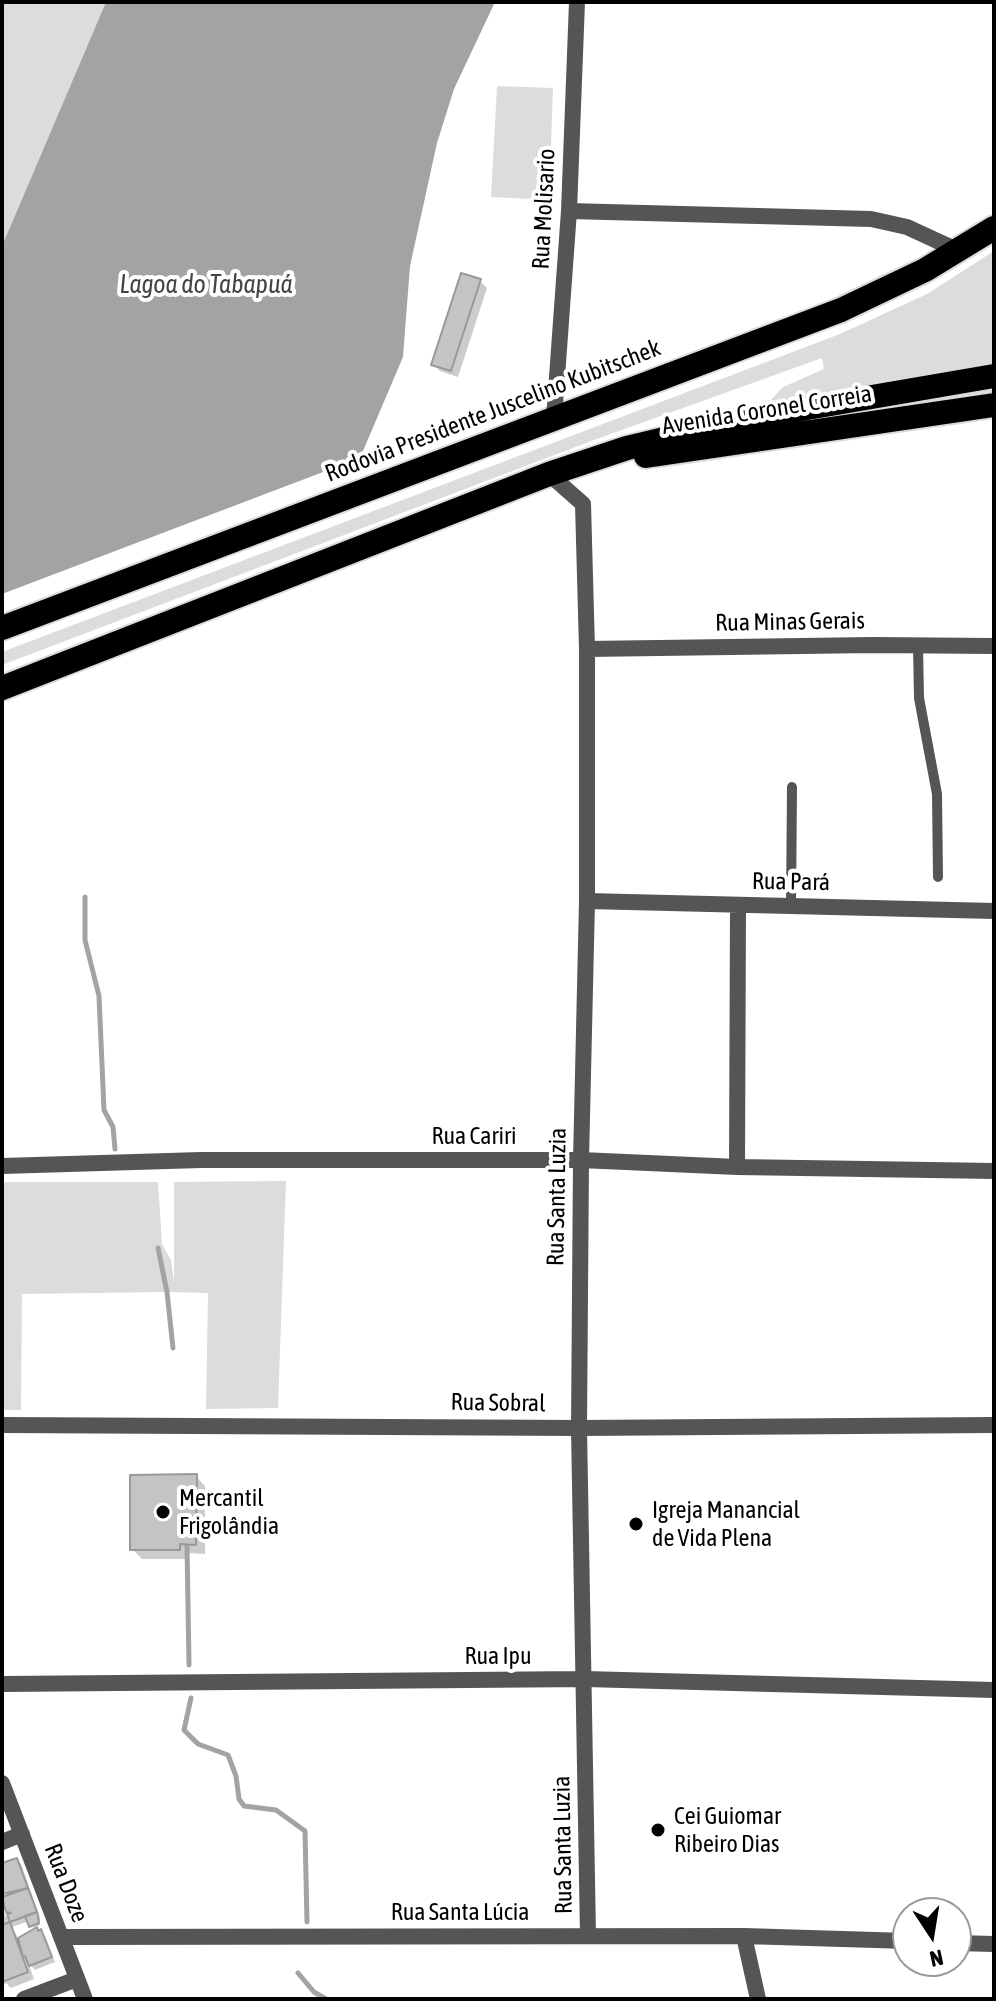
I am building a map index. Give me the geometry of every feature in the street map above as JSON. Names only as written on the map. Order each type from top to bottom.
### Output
[{"type":"highway","name":"Rodovia Presidente Juscelino Kubitschek","points":[[2,628],[841,310],[902,282],[994,228]]},
{"type":"highway","points":[[2,688],[549,474],[627,448],[709,427],[841,400],[994,376]]},
{"type":"highway","name":"Avenida Coronel Correia","points":[[549,474],[994,405]]},
{"type":"street","name":"Rua Molisario","points":[[554,418],[569,211],[577,2]]},
{"type":"street","points":[[569,211],[871,219],[907,227],[959,251]]},
{"type":"street","name":"Rua Santa Luzia","points":[[549,474],[583,504],[587,649],[587,901],[579,1428],[588,1936]]},
{"type":"street","name":"Rua Minas Gerais","points":[[587,649],[994,646]]},
{"type":"street","name":"Rua Pará","points":[[587,901],[994,911]]},
{"type":"street","points":[[737,1167],[738,905]]},
{"type":"street","name":"Rua Cariri","points":[[2,1166],[201,1160],[581,1160],[737,1167],[994,1171]]},
{"type":"street","name":"Rua Sobral","points":[[2,1425],[579,1428],[994,1425]]},
{"type":"street","name":"Rua Ipu","points":[[2,1684],[585,1679],[994,1690]]},
{"type":"street","name":"Rua Doze","points":[[2,1783],[85,1999]]},
{"type":"street","points":[[2,1842],[22,1834]]},
{"type":"street","points":[[744,1936],[758,1999]]},
{"type":"street","name":"Rua Santa Lúcia","points":[[61,1937],[744,1936],[892,1941]]},
{"type":"street","points":[[972,1943],[994,1944]]},
{"type":"street","points":[[24,1999],[77,1979]]},
{"type":"lane","points":[[918,645],[919,698],[937,794],[938,877]]},
{"type":"lane","points":[[791,906],[792,787]]},
{"type":"shaded area","points":[[2,2],[106,2],[2,246]]},
{"type":"shaded area","points":[[497,86],[553,88],[549,200],[491,197]]},
{"type":"shaded area","points":[[994,251],[994,367],[767,404],[783,387],[824,369],[822,358],[594,440],[2,665],[2,652],[840,334],[927,294]]},
{"type":"shaded area","points":[[994,389],[994,396],[752,431],[841,412]]},
{"type":"shaded area","points":[[286,1181],[278,1408],[206,1409],[208,1293],[167,1292],[22,1294],[21,1410],[2,1410],[2,1182],[158,1182],[162,1244],[171,1260],[174,1282],[174,1182]]},
{"type":"water","name":"Lagoa do Tabapuá","points":[[106,2],[495,2],[454,89],[437,143],[410,266],[403,357],[360,458],[2,594],[2,246]]},
{"type":"building","points":[[461,273],[481,279],[451,371],[431,365]]},
{"type":"building","points":[[197,1474],[196,1545],[180,1544],[180,1550],[130,1550],[130,1475]]},
{"type":"building","points":[[17,1858],[28,1888],[2,1894],[2,1863]]},
{"type":"building","points":[[28,1888],[37,1912],[10,1922],[7,1914],[11,1913],[6,1912],[2,1897]]},
{"type":"building","points":[[37,1912],[39,1923],[29,1927],[25,1916]]},
{"type":"building","points":[[10,1922],[28,1972],[2,1982],[2,1925]]},
{"type":"building","points":[[37,1927],[38,1931],[41,1929],[52,1957],[29,1966],[18,1938]]},
{"type":"waterway","points":[[85,897],[85,940],[99,996],[104,1110],[113,1127],[115,1149]]},
{"type":"waterway","points":[[158,1248],[173,1348]]},
{"type":"waterway","points":[[187,1545],[189,1665]]},
{"type":"waterway","points":[[191,1698],[184,1730],[198,1744],[228,1755],[236,1776],[239,1799],[244,1806],[276,1810],[305,1831],[307,1922]]},
{"type":"waterway","points":[[298,1973],[314,1992],[326,1999]]},
{"type":"place","name":"Mercantil Frigolândia","points":[[163,1512]]},
{"type":"place","name":"Igreja Manancial de Vida Plena","points":[[636,1524]]},
{"type":"place","name":"Cei Guiomar Ribeiro Dias","points":[[658,1830]]}]
